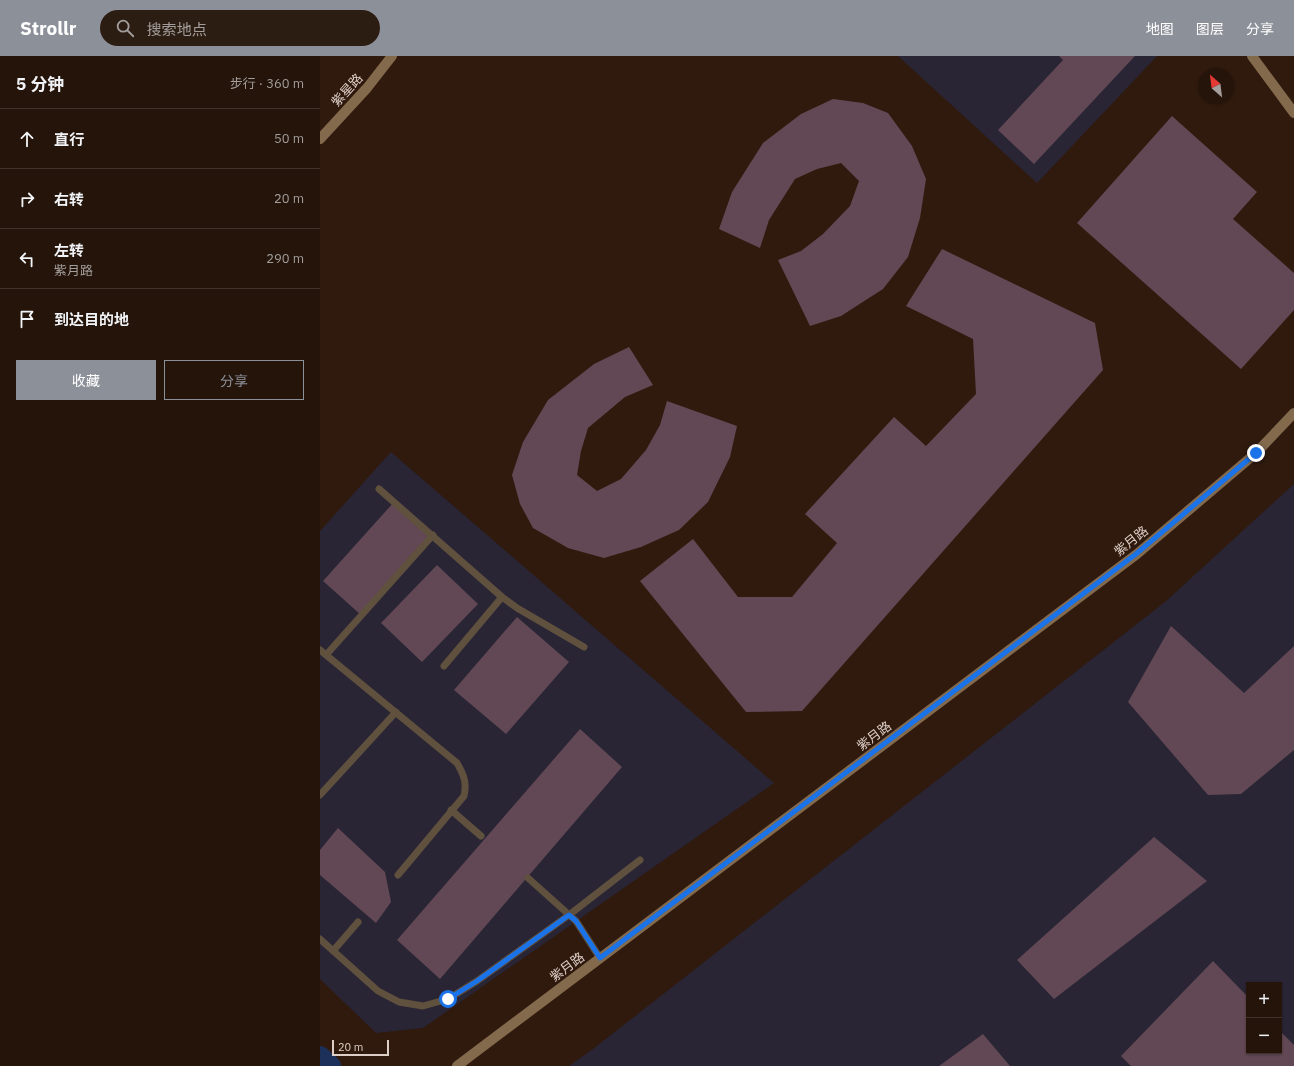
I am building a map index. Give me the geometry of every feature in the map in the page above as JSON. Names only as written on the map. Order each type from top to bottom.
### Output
[{"type":"street","name":"紫星路","points":[[320,139],[367,88],[392,56]]},
{"type":"street","points":[[1252,56],[1294,113]]},
{"type":"street","name":"紫月路","points":[[457,1066],[1136,554],[1256,453],[1294,413]]},
{"type":"lane","points":[[378,489],[502,597],[517,608],[584,647]]},
{"type":"lane","points":[[398,875],[464,796],[466,786],[464,776],[457,763],[323,653],[432,535]]},
{"type":"lane","points":[[444,666],[502,597]]},
{"type":"lane","points":[[320,795],[396,712]]},
{"type":"lane","points":[[451,810],[481,836]]},
{"type":"lane","points":[[320,939],[378,991],[399,1002],[423,1006],[448,999],[477,981],[569,915],[640,860]]},
{"type":"lane","points":[[528,878],[576,921],[600,958]]},
{"type":"lane","points":[[333,951],[358,922]]},
{"type":"shaded area","points":[[898,56],[1157,56],[1037,183]]},
{"type":"shaded area","points":[[391,452],[774,783],[423,1028],[376,1033],[320,979],[320,531]]},
{"type":"shaded area","points":[[1294,484],[1294,1066],[569,1066],[593,1049],[1165,602]]},
{"type":"building","points":[[1059,56],[1135,56],[1034,164],[998,130],[1063,60]]},
{"type":"building","points":[[833,99],[863,103],[888,113],[912,146],[926,179],[920,218],[908,257],[883,289],[841,316],[810,326],[778,260],[801,251],[823,234],[850,206],[859,181],[841,163],[817,169],[795,179],[769,220],[760,248],[719,229],[732,192],[763,143],[801,114]]},
{"type":"building","points":[[1172,116],[1257,192],[1233,219],[1294,273],[1294,310],[1241,369],[1077,223]]},
{"type":"building","points":[[942,249],[1095,323],[1103,370],[802,711],[746,712],[640,581],[693,539],[738,597],[792,597],[837,543],[805,514],[894,417],[926,446],[976,394],[973,339],[906,306]]},
{"type":"building","points":[[629,347],[653,385],[625,397],[588,428],[581,451],[577,475],[597,491],[621,479],[646,450],[660,425],[667,401],[737,426],[730,457],[708,502],[679,530],[641,547],[604,558],[568,548],[533,528],[520,504],[512,475],[523,442],[548,400],[594,364]]},
{"type":"building","points":[[394,502],[433,535],[361,615],[323,581]]},
{"type":"building","points":[[437,565],[478,604],[422,662],[381,623]]},
{"type":"building","points":[[517,617],[569,662],[506,734],[454,690]]},
{"type":"building","points":[[1171,626],[1244,693],[1294,646],[1294,750],[1241,794],[1208,795],[1128,702]]},
{"type":"building","points":[[580,729],[622,767],[440,979],[397,940]]},
{"type":"building","points":[[338,828],[385,872],[391,902],[376,923],[320,875],[320,850]]},
{"type":"building","points":[[1154,837],[1207,881],[1054,999],[1017,960]]},
{"type":"building","points":[[1213,961],[1246,995],[1246,1054],[1282,1054],[1282,1033],[1294,1045],[1294,1066],[1131,1066],[1121,1056]]},
{"type":"building","points":[[983,1034],[1010,1066],[939,1066]]},
{"type":"waterway","points":[[320,1056],[331,1066]]},
{"type":"route","points":[[448,999],[477,981],[569,915],[576,921],[600,958],[1136,554],[1256,453]]}]
